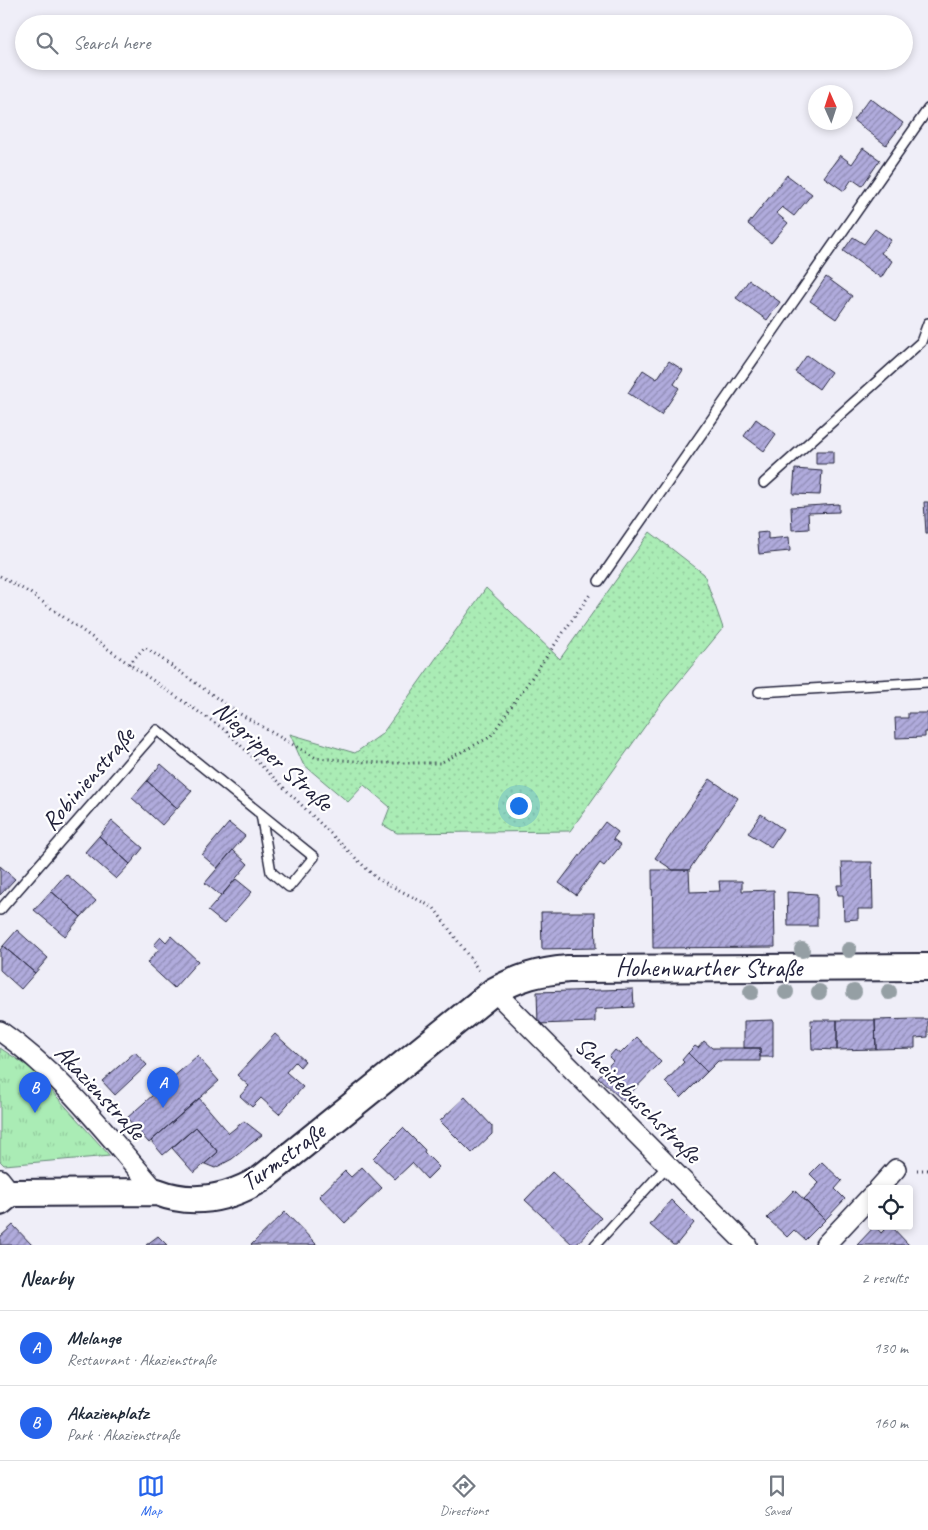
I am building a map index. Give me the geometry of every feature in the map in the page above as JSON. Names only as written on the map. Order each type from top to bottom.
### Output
[{"type":"street","name":"Hohenwarther Straße","points":[[494,991],[535,973],[568,969],[928,967]]},
{"type":"street","name":"Scheidebuschstraße","points":[[494,991],[747,1245]]},
{"type":"street","name":"Turmstraße","points":[[4,1192],[157,1192],[182,1198],[208,1198],[233,1193],[267,1174],[494,991]]},
{"type":"street","name":"Akazienstraße","points":[[0,1031],[28,1052],[52,1074],[157,1192]]},
{"type":"street","points":[[882,1185],[896,1169]]},
{"type":"street","points":[[825,1245],[868,1199]]},
{"type":"lane","points":[[599,581],[928,109]]},
{"type":"lane","points":[[764,483],[921,342],[928,323]]},
{"type":"lane","points":[[759,692],[928,682]]},
{"type":"lane","name":"Robinienstraße","points":[[0,910],[157,730],[262,814],[314,858],[289,887],[271,872],[262,814]]},
{"type":"lane","points":[[595,1245],[668,1165]]},
{"type":"path","name":"Niegripper Straße","points":[[0,576],[30,593],[225,730],[376,878],[434,908],[494,991]]},
{"type":"path","points":[[129,664],[145,647],[235,711],[316,758],[381,763],[440,763],[490,737],[599,581]]},
{"type":"green space","points":[[650,532],[704,574],[723,628],[663,701],[570,831],[397,833],[383,825],[390,807],[364,785],[348,802],[303,764],[290,734],[355,753],[382,734],[486,588],[560,659]]},
{"type":"green space","points":[[0,1048],[32,1069],[110,1156],[4,1165],[0,1161]]},
{"type":"building","points":[[870,98],[903,123],[886,145],[853,120]]},
{"type":"building","points":[[863,148],[880,160],[862,186],[852,179],[844,191],[824,177],[840,155],[852,164]]},
{"type":"building","points":[[787,175],[812,194],[794,216],[782,207],[776,213],[788,223],[771,243],[748,224]]},
{"type":"building","points":[[875,229],[891,240],[881,253],[892,261],[881,278],[843,251],[853,237],[864,244]]},
{"type":"building","points":[[826,277],[852,296],[836,319],[810,301]]},
{"type":"building","points":[[749,280],[780,302],[767,320],[736,298]]},
{"type":"building","points":[[807,355],[831,372],[819,389],[795,372]]},
{"type":"building","points":[[669,361],[683,370],[674,384],[679,388],[661,415],[628,393],[643,370],[657,379]]},
{"type":"building","points":[[756,419],[776,434],[764,451],[744,436]]},
{"type":"building","points":[[816,451],[833,451],[833,464],[816,464]]},
{"type":"building","points":[[795,469],[822,471],[820,495],[793,494]]},
{"type":"building","points":[[924,502],[928,502],[928,533],[926,533]]},
{"type":"building","points":[[839,504],[839,512],[808,513],[809,529],[792,530],[791,507]]},
{"type":"building","points":[[768,532],[768,539],[789,537],[790,551],[759,554],[757,533]]},
{"type":"building","points":[[908,713],[928,713],[928,732],[925,732],[925,737],[896,738],[895,718],[908,718]]},
{"type":"building","points":[[161,764],[192,791],[177,808],[147,781]]},
{"type":"building","points":[[710,779],[738,798],[689,870],[673,870],[655,858]]},
{"type":"building","points":[[147,781],[177,808],[162,825],[132,798]]},
{"type":"building","points":[[761,814],[783,829],[771,847],[748,833]]},
{"type":"building","points":[[112,821],[143,848],[130,864],[99,836]]},
{"type":"building","points":[[605,822],[618,832],[613,839],[621,845],[604,866],[600,863],[576,895],[559,883]]},
{"type":"building","points":[[229,823],[245,836],[217,868],[202,855]]},
{"type":"building","points":[[99,836],[130,864],[116,879],[85,852]]},
{"type":"building","points":[[233,850],[248,864],[221,896],[205,883]]},
{"type":"building","points":[[842,862],[872,862],[873,909],[858,909],[858,919],[844,920],[843,895],[838,895],[837,885],[843,885]]},
{"type":"building","points":[[0,866],[15,879],[0,895]]},
{"type":"building","points":[[652,870],[689,870],[690,892],[720,891],[719,881],[742,881],[742,891],[774,890],[775,947],[653,948]]},
{"type":"building","points":[[66,874],[96,901],[81,917],[51,891]]},
{"type":"building","points":[[236,879],[252,892],[224,924],[208,911]]},
{"type":"building","points":[[51,891],[81,917],[65,936],[34,910]]},
{"type":"building","points":[[787,892],[817,894],[817,926],[788,926]]},
{"type":"building","points":[[541,912],[595,912],[596,948],[542,949]]},
{"type":"building","points":[[17,930],[48,958],[35,973],[3,946]]},
{"type":"building","points":[[171,936],[198,961],[174,988],[147,963],[159,949],[154,945],[161,937],[166,942]]},
{"type":"building","points":[[3,946],[35,973],[21,989],[0,970],[0,950]]},
{"type":"building","points":[[633,989],[634,1007],[595,1009],[595,1022],[538,1024],[537,992]]},
{"type":"building","points":[[928,1019],[928,1037],[915,1038],[915,1048],[876,1049],[875,1020]]},
{"type":"building","points":[[773,1020],[773,1057],[760,1057],[760,1048],[744,1048],[744,1021]]},
{"type":"building","points":[[811,1020],[837,1020],[837,1050],[812,1049]]},
{"type":"building","points":[[837,1020],[875,1020],[876,1049],[837,1050]]},
{"type":"building","points":[[275,1034],[305,1061],[300,1067],[295,1062],[286,1072],[303,1087],[279,1114],[261,1098],[252,1107],[240,1096],[249,1086],[237,1075]]},
{"type":"building","points":[[637,1037],[661,1062],[623,1101],[598,1077],[613,1061],[609,1057],[615,1050],[620,1054]]},
{"type":"building","points":[[704,1041],[712,1048],[760,1048],[760,1061],[718,1061],[707,1072],[688,1053],[695,1046],[698,1048]]},
{"type":"building","points":[[135,1052],[147,1065],[115,1095],[102,1081]]},
{"type":"building","points":[[688,1053],[707,1072],[681,1098],[665,1082],[684,1062],[682,1060]]},
{"type":"building","points":[[197,1056],[219,1081],[149,1143],[127,1118]]},
{"type":"building","points":[[465,1097],[492,1126],[492,1134],[472,1153],[440,1121]]},
{"type":"building","points":[[199,1098],[229,1133],[244,1121],[262,1135],[232,1159],[215,1168],[205,1164],[218,1152],[196,1127],[163,1155],[151,1141]]},
{"type":"building","points":[[196,1127],[218,1152],[194,1173],[172,1148]]},
{"type":"building","points":[[403,1128],[439,1167],[427,1179],[412,1163],[395,1179],[373,1158]]},
{"type":"building","points":[[822,1162],[842,1181],[835,1189],[845,1199],[825,1220],[804,1199],[819,1183],[810,1174]]},
{"type":"building","points":[[362,1167],[382,1188],[345,1223],[319,1196],[345,1171],[351,1177]]},
{"type":"building","points":[[552,1172],[601,1218],[576,1245],[573,1245],[525,1200]]},
{"type":"building","points":[[794,1190],[825,1220],[805,1240],[794,1230],[787,1237],[767,1218]]},
{"type":"building","points":[[671,1200],[694,1223],[676,1245],[673,1245],[650,1225]]},
{"type":"building","points":[[285,1212],[317,1245],[251,1245]]},
{"type":"building","points":[[13,1225],[32,1245],[0,1245],[0,1237]]},
{"type":"building","points":[[871,1230],[878,1230],[881,1233],[884,1230],[895,1230],[909,1245],[857,1245]]},
{"type":"building","points":[[158,1236],[167,1245],[146,1245]]},
{"type":"place","name":"Melange","points":[[163,1108]]},
{"type":"place","name":"Akazienplatz","points":[[35,1113]]}]
